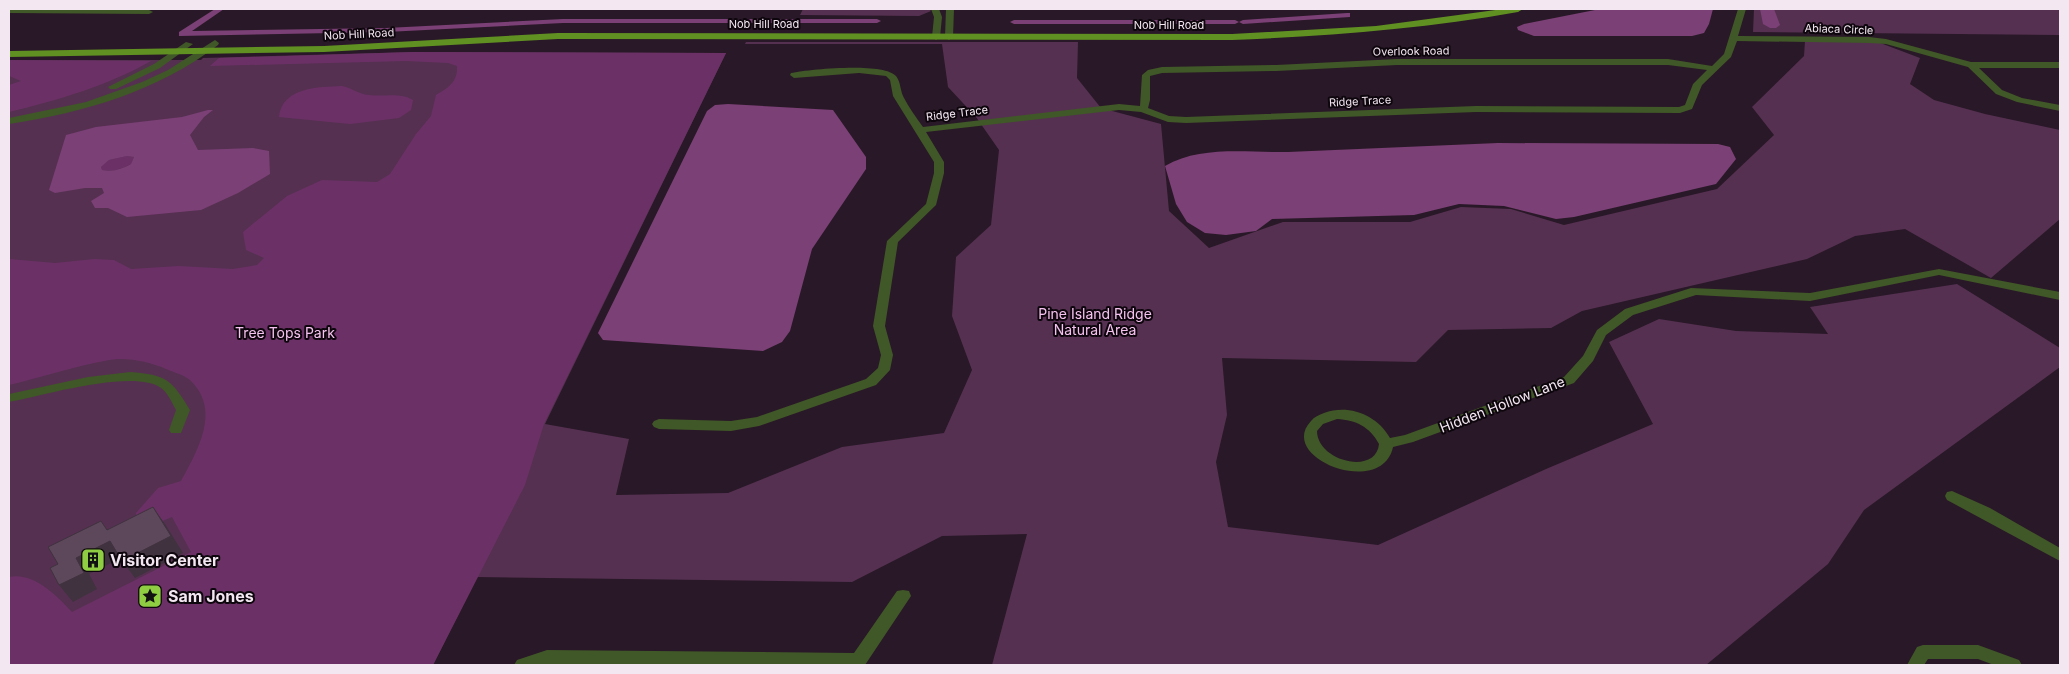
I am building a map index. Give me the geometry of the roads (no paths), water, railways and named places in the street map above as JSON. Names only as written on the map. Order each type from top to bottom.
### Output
[{"type":"main road","name":"Nob Hill Road","points":[[950,34],[1284,28],[1386,21],[1474,9]]},
{"type":"main road","name":"Nob Hill Road","points":[[9,54],[332,48],[558,36],[950,34],[1213,37],[1298,35],[1418,25],[1518,9]]},
{"type":"main road","name":"Nob Hill Road","points":[[9,46],[337,41],[568,30],[936,34]]},
{"type":"street","points":[[935,9],[938,17],[936,34]]},
{"type":"street","points":[[950,9],[950,34]]},
{"type":"street","name":"Ridge Trace","points":[[920,130],[1120,107],[1143,109],[1168,119],[1186,120],[1476,109],[1680,110],[1688,107],[1698,84],[1728,55],[1742,9]]},
{"type":"street","points":[[9,11],[149,12]]},
{"type":"street","name":"Abiaca Circle","points":[[1734,38],[1869,40],[1886,42],[1971,65]]},
{"type":"street","points":[[9,119],[56,112],[118,94],[179,68],[206,51],[214,43]]},
{"type":"street","points":[[9,119],[107,90],[134,78],[180,52],[189,44]]},
{"type":"street","name":"Overlook Road","points":[[1143,109],[1147,101],[1144,80],[1146,75],[1162,70],[1438,62],[1668,62],[1713,69]]},
{"type":"street","points":[[1971,65],[2060,65]]},
{"type":"street","points":[[1971,65],[1999,92],[2020,100],[2060,108]]},
{"type":"street","points":[[659,424],[731,426],[759,421],[871,382],[884,370],[887,355],[879,326],[894,241],[931,205],[939,173],[939,162],[898,96],[894,79],[889,74],[878,71],[858,70],[794,75]]},
{"type":"street","name":"Hidden Hollow Lane","points":[[1386,444],[1408,439],[1569,380],[1588,358],[1601,333],[1629,312],[1695,291],[1810,296],[1939,272],[2060,296]]},
{"type":"street","points":[[9,398],[103,379],[127,377],[153,379],[165,383],[183,410],[176,430]]},
{"type":"street","points":[[1336,414],[1349,415],[1362,418],[1373,425],[1381,433],[1386,444],[1382,458],[1374,463],[1364,467],[1346,466],[1328,460],[1318,453],[1309,437],[1310,429],[1315,422],[1324,416],[1336,414]]},
{"type":"street","points":[[1952,496],[1986,512],[2060,555]]},
{"type":"street","points":[[523,665],[547,657],[861,663],[903,596]]},
{"type":"street","points":[[1915,665],[1924,652],[1978,652],[2012,665]]},
{"type":"waterway","points":[[220,9],[182,34],[386,30],[563,21],[877,21]]},
{"type":"waterway","points":[[1243,22],[1347,15]]},
{"type":"waterway","points":[[1014,22],[1235,22]]},
{"type":"place","name":"Visitor Center","points":[[93,560]]},
{"type":"place","name":"Sam Jones","points":[[150,596]]},
{"type":"park label","name":"Pine Island Ridge Natural Area","points":[[1095,322]]},
{"type":"park label","name":"Tree Tops Park","points":[[285,332]]}]
